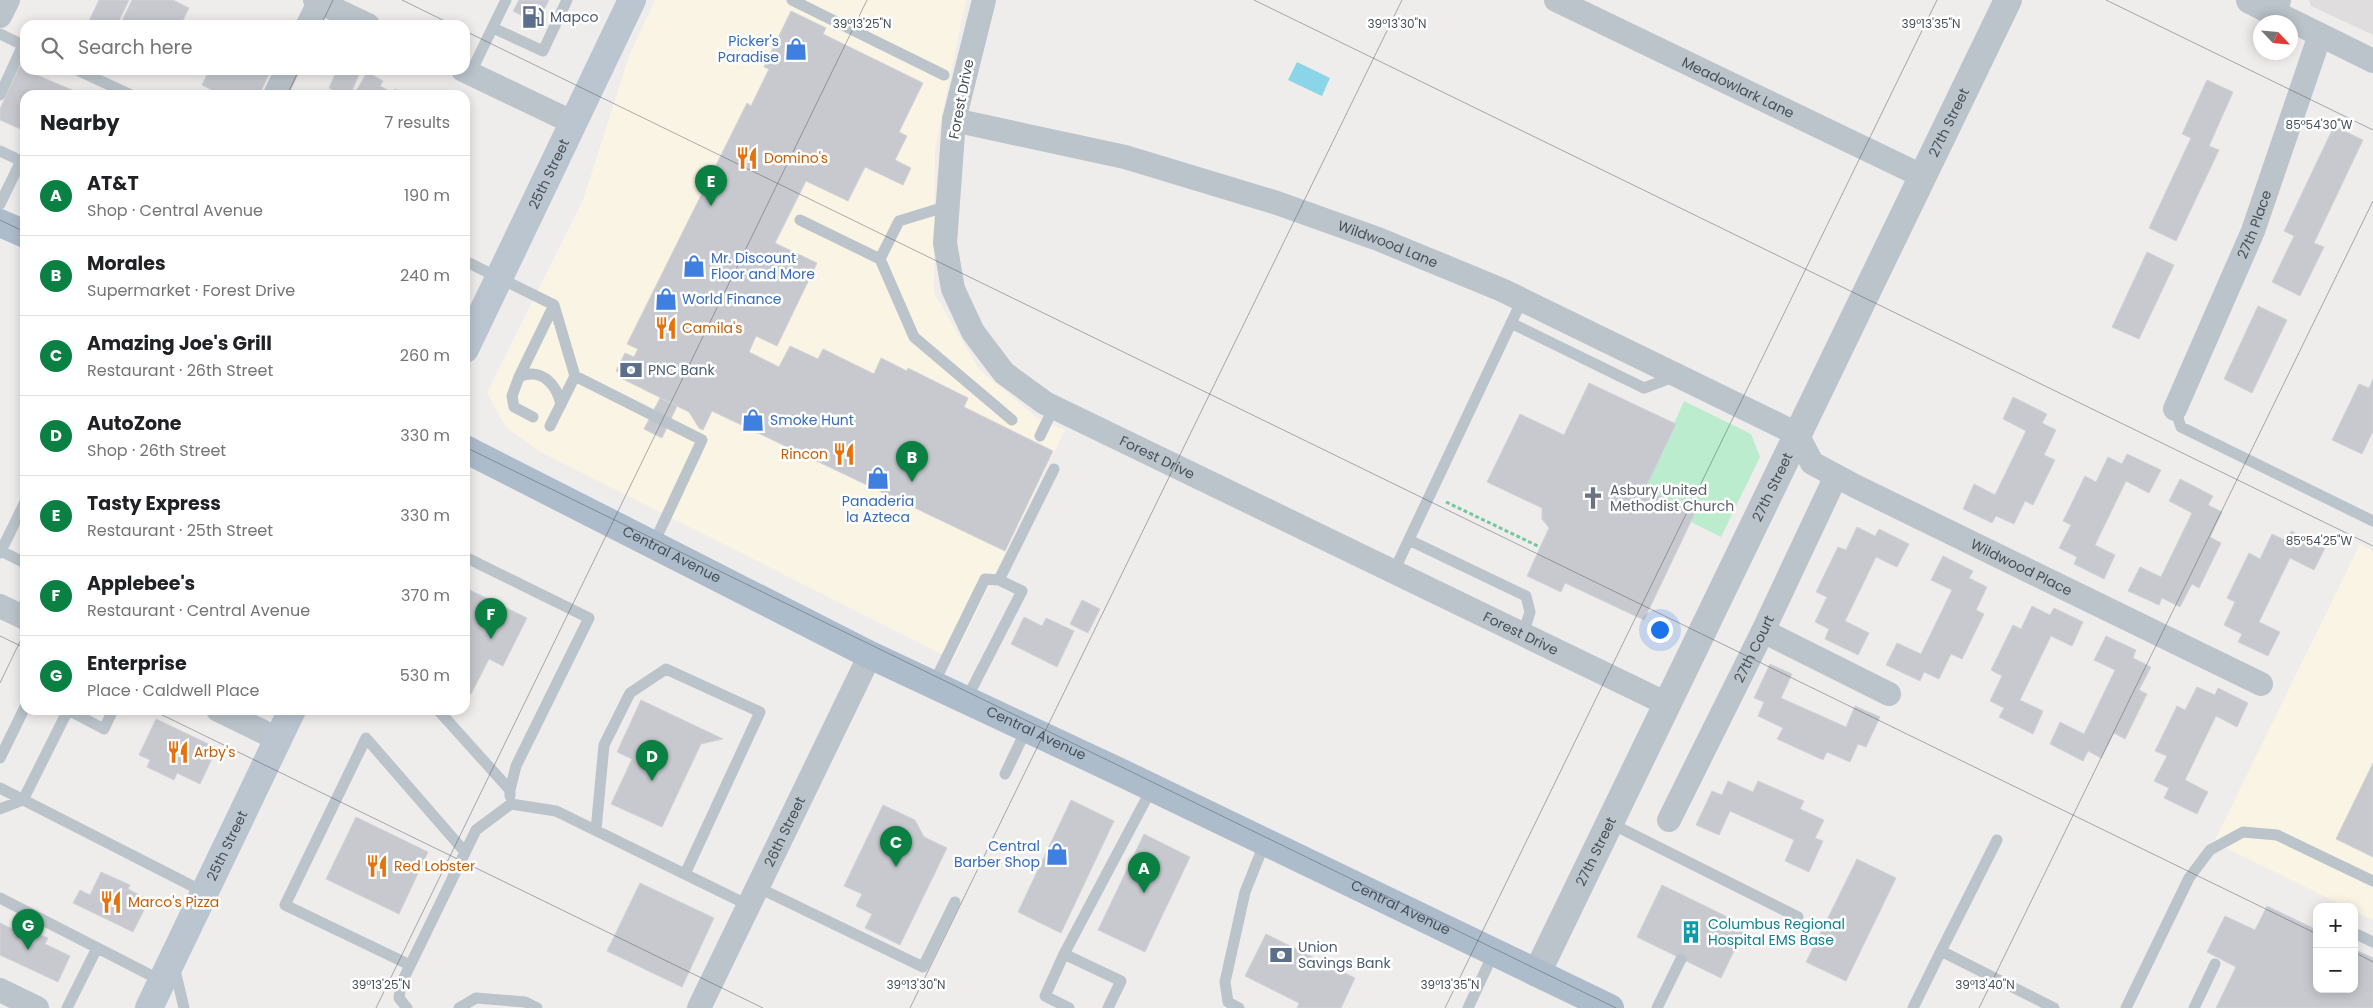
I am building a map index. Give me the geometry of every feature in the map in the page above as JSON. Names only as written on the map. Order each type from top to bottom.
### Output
[{"type":"main road","name":"25th Street","points":[[470,339],[632,0]]},
{"type":"main road","points":[[0,222],[20,232]]},
{"type":"main road","name":"Central Avenue","points":[[470,452],[870,655],[1610,1008]]},
{"type":"main road","name":"25th Street","points":[[149,1008],[290,715]]},
{"type":"street","points":[[0,16],[8,0]]},
{"type":"street","name":"Forest Drive","points":[[984,0],[954,120],[945,243],[954,289],[973,332],[1004,373],[1054,407],[1667,704]]},
{"type":"street","name":"Meadowlark Lane","points":[[1556,0],[1922,176]]},
{"type":"street","name":"27th Street","points":[[1537,973],[2008,0]]},
{"type":"street","points":[[310,20],[318,1],[358,20]]},
{"type":"street","points":[[2266,4],[2320,35],[2373,60]]},
{"type":"street","name":"27th Place","points":[[2174,409],[2253,231],[2320,35]]},
{"type":"street","points":[[470,73],[574,122]]},
{"type":"street","points":[[277,90],[285,75]]},
{"type":"street","name":"Wildwood Lane","points":[[954,120],[1126,158],[1277,203],[1378,239],[1522,300],[1798,434]]},
{"type":"street","name":"Wildwood Place","points":[[1798,434],[1812,463],[1836,476],[2261,684]]},
{"type":"street","name":"27th Court","points":[[1668,820],[1763,631],[1836,476]]},
{"type":"street","points":[[0,606],[20,616]]},
{"type":"street","points":[[1763,631],[1889,694]]},
{"type":"street","name":"26th Street","points":[[699,1008],[870,655]]},
{"type":"street","points":[[228,715],[278,739]]},
{"type":"street","points":[[0,990],[37,1008]]},
{"type":"lane","points":[[470,67],[493,28],[506,0]]},
{"type":"lane","points":[[493,28],[543,51],[567,0]]},
{"type":"lane","points":[[792,0],[944,75]]},
{"type":"lane","points":[[0,34],[20,43]]},
{"type":"lane","points":[[0,95],[20,53]]},
{"type":"lane","points":[[88,75],[120,90]]},
{"type":"lane","points":[[0,151],[20,161]]},
{"type":"lane","points":[[0,204],[20,167]]},
{"type":"lane","points":[[880,259],[899,221],[948,206]]},
{"type":"lane","points":[[800,220],[880,259],[914,337],[1012,420]]},
{"type":"lane","points":[[470,263],[554,305],[575,376],[550,426]]},
{"type":"lane","points":[[1394,572],[1522,300]]},
{"type":"lane","points":[[533,417],[514,407],[512,396],[519,377],[554,305]]},
{"type":"lane","points":[[1511,323],[1644,388],[1678,376]]},
{"type":"lane","points":[[519,377],[527,373],[543,376],[559,392],[561,405]]},
{"type":"lane","points":[[575,376],[702,440],[653,545]]},
{"type":"lane","points":[[1040,436],[1054,407]]},
{"type":"lane","points":[[2174,409],[2181,428],[2373,521]]},
{"type":"lane","points":[[999,580],[1054,469]]},
{"type":"lane","points":[[20,512],[0,552],[20,561]]},
{"type":"lane","points":[[1409,540],[1526,596],[1530,612],[1523,634]]},
{"type":"lane","points":[[470,559],[589,618],[516,766],[510,790],[511,804]]},
{"type":"lane","points":[[933,685],[985,579],[999,580],[1022,591],[966,700]]},
{"type":"lane","points":[[596,830],[604,745],[630,693],[666,668],[760,712],[685,874]]},
{"type":"lane","points":[[0,758],[21,715]]},
{"type":"lane","points":[[0,809],[23,800],[66,715]]},
{"type":"lane","points":[[77,715],[104,729],[111,715]]},
{"type":"lane","points":[[442,715],[510,790]]},
{"type":"lane","points":[[1005,774],[1026,728]]},
{"type":"lane","points":[[410,965],[285,904],[366,738],[465,852]]},
{"type":"lane","points":[[0,788],[204,892]]},
{"type":"lane","points":[[1069,1008],[1045,996],[1064,954],[1152,788]]},
{"type":"lane","points":[[406,1008],[399,998],[401,984],[476,830],[511,804],[556,811],[685,874],[753,896],[923,967],[955,902]]},
{"type":"lane","points":[[1610,823],[1798,917]]},
{"type":"lane","points":[[2126,1008],[2189,878],[2210,850],[2242,832],[2277,835],[2373,880]]},
{"type":"lane","points":[[1913,1008],[1997,840]]},
{"type":"lane","points":[[1239,1008],[1228,1002],[1225,982],[1245,892],[1265,842]]},
{"type":"lane","points":[[0,898],[97,948],[167,970],[184,1008]]},
{"type":"lane","points":[[2358,934],[2373,942]]},
{"type":"lane","points":[[67,1008],[97,948]]},
{"type":"lane","points":[[1941,951],[2054,1008]]},
{"type":"lane","points":[[1468,1008],[1494,952]]},
{"type":"lane","points":[[1064,954],[1121,981],[1108,1008]]},
{"type":"lane","points":[[1658,1008],[1681,959]]},
{"type":"lane","points":[[2194,1008],[2215,964]]},
{"type":"lane","points":[[459,1008],[476,998],[525,1002],[537,1008]]},
{"type":"path","points":[[1446,502],[1540,547]]},
{"type":"shaded area","points":[[655,0],[966,0],[935,150],[934,293],[979,369],[1037,418],[1065,430],[953,660],[539,451],[506,427],[487,393],[583,200],[629,56]]},
{"type":"shaded area","points":[[2309,0],[2373,0],[2373,35],[2311,6]]},
{"type":"shaded area","points":[[2360,544],[2373,551],[2373,920],[2358,913],[2358,903],[2338,903],[2214,842]]},
{"type":"green space","points":[[1684,401],[1751,434],[1760,457],[1721,537],[1691,522],[1695,513],[1645,489]]},
{"type":"water","points":[[1297,62],[1330,78],[1322,96],[1288,80]]},
{"type":"building","points":[[99,0],[129,0],[119,20],[89,20]]},
{"type":"building","points":[[132,0],[173,0],[189,8],[183,20],[122,20]]},
{"type":"building","name":"Mapco","points":[[519,0],[549,0],[537,23],[513,11]]},
{"type":"building","points":[[791,11],[826,28],[823,34],[923,83],[899,132],[907,136],[895,160],[911,168],[903,185],[865,167],[848,201],[806,181],[775,243],[817,263],[777,346],[756,336],[749,352],[779,367],[790,346],[818,359],[823,349],[874,374],[881,358],[907,371],[908,368],[968,398],[964,407],[1053,451],[1005,551],[712,411],[703,430],[699,428],[689,412],[621,378],[623,374],[616,371],[625,353],[634,357],[638,349],[627,344],[747,103],[751,106],[769,69],[764,67]]},
{"type":"building","points":[[20,66],[20,75],[37,75],[72,90],[20,90],[20,129],[0,120],[0,109]]},
{"type":"building","points":[[207,75],[269,75],[261,90],[212,90],[202,85]]},
{"type":"building","points":[[335,75],[359,75],[352,90],[333,90],[329,88]]},
{"type":"building","points":[[365,75],[372,75],[383,81],[380,86],[387,90],[357,90]]},
{"type":"building","points":[[2207,80],[2233,92],[2209,146],[2219,150],[2176,241],[2149,228],[2191,138],[2182,134]]},
{"type":"building","points":[[2334,126],[2363,140],[2314,243],[2324,247],[2300,296],[2272,282],[2294,236],[2284,231]]},
{"type":"building","points":[[2147,252],[2174,265],[2139,339],[2112,327]]},
{"type":"building","points":[[2258,306],[2287,320],[2252,393],[2224,379]]},
{"type":"building","points":[[2373,379],[2373,431],[2362,454],[2332,440],[2359,384],[2369,388]]},
{"type":"building","name":"Asbury United Methodist Church","points":[[1589,383],[1676,424],[1645,489],[1695,513],[1644,620],[1565,583],[1561,592],[1527,576],[1549,528],[1542,519],[1542,508],[1487,482],[1520,414],[1564,435]]},
{"type":"building","points":[[2013,397],[2047,414],[2042,423],[2056,430],[2044,455],[2055,460],[2033,505],[2025,501],[2014,524],[1996,516],[1992,523],[1963,509],[1974,484],[1995,495],[2026,431],[2003,419]]},
{"type":"building","points":[[660,398],[677,406],[662,438],[644,429]]},
{"type":"building","points":[[2127,454],[2161,470],[2149,493],[2126,481],[2095,545],[2115,555],[2104,579],[2074,564],[2077,557],[2059,548],[2071,525],[2063,521],[2085,476],[2096,482],[2108,457],[2122,464]]},
{"type":"building","points":[[2180,479],[2213,496],[2208,505],[2222,512],[2210,537],[2221,543],[2199,588],[2192,584],[2180,607],[2162,598],[2159,605],[2128,591],[2140,567],[2161,577],[2192,513],[2169,501]]},
{"type":"building","points":[[1857,527],[1875,536],[1879,529],[1909,544],[1897,567],[1876,557],[1845,621],[1869,633],[1858,655],[1825,639],[1829,629],[1815,622],[1827,597],[1816,592],[1838,547],[1846,550]]},
{"type":"building","points":[[2291,531],[2325,548],[2314,570],[2290,558],[2259,622],[2280,632],[2268,656],[2238,642],[2242,634],[2224,625],[2235,602],[2227,598],[2249,553],[2260,559],[2272,534],[2287,541]]},
{"type":"building","points":[[1943,556],[1973,571],[1969,578],[1987,587],[1976,610],[1984,614],[1962,659],[1951,654],[1939,679],[1924,672],[1920,681],[1886,665],[1897,643],[1921,654],[1952,590],[1931,580]]},
{"type":"building","points":[[470,590],[527,618],[503,666],[489,659],[471,694]]},
{"type":"building","points":[[1082,600],[1100,609],[1088,633],[1070,624]]},
{"type":"building","points":[[2032,606],[2050,615],[2054,608],[2083,622],[2072,646],[2051,636],[2020,700],[2043,711],[2033,734],[1999,717],[2004,708],[1990,701],[2002,676],[1991,670],[2013,625],[2021,629]]},
{"type":"building","points":[[1024,617],[1042,626],[1046,618],[1074,631],[1057,667],[1011,644]]},
{"type":"building","points":[[2106,636],[2136,650],[2133,658],[2151,667],[2139,690],[2147,694],[2125,739],[2114,733],[2101,758],[2088,751],[2083,761],[2050,744],[2060,722],[2084,734],[2115,670],[2094,660]]},
{"type":"building","points":[[1770,664],[1792,674],[1781,698],[1846,727],[1855,706],[1880,717],[1866,747],[1858,744],[1850,762],[1827,752],[1823,760],[1777,739],[1783,728],[1758,716],[1764,702],[1754,698]]},
{"type":"building","points":[[2197,687],[2215,695],[2218,688],[2248,703],[2237,727],[2216,716],[2185,780],[2208,792],[2197,814],[2164,798],[2169,788],[2154,781],[2167,756],[2155,751],[2177,706],[2185,710]]},
{"type":"building","points":[[641,700],[723,739],[701,744],[662,827],[611,804],[632,759],[617,752]]},
{"type":"building","name":"Arby's","points":[[156,719],[217,748],[200,784],[177,773],[174,780],[147,767],[150,760],[139,755]]},
{"type":"building","points":[[2373,763],[2373,857],[2336,839]]},
{"type":"building","points":[[1728,781],[1753,792],[1758,781],[1804,801],[1800,809],[1824,820],[1815,838],[1823,841],[1809,872],[1785,861],[1794,840],[1730,811],[1719,835],[1696,825],[1712,791],[1722,795]]},
{"type":"building","points":[[1071,800],[1114,821],[1061,933],[1018,912]]},
{"type":"building","points":[[883,805],[915,820],[924,837],[947,848],[900,945],[865,928],[872,914],[856,906],[862,894],[844,886]]},
{"type":"building","name":"Red Lobster","points":[[356,817],[428,852],[399,914],[326,879]]},
{"type":"building","points":[[1144,834],[1190,857],[1145,952],[1098,930]]},
{"type":"building","points":[[1857,859],[1896,878],[1846,981],[1806,962]]},
{"type":"building","name":"Marco's Pizza","points":[[101,872],[130,885],[128,889],[149,900],[133,932],[73,903],[80,890],[90,895]]},
{"type":"building","points":[[640,883],[714,918],[682,987],[607,951]]},
{"type":"building","name":"Columbus Regional Hospital EMS Base","points":[[1662,885],[1746,926],[1721,978],[1637,937]]},
{"type":"building","points":[[2267,906],[2313,928],[2313,993],[2358,993],[2358,951],[2373,958],[2373,1008],[2216,1008],[2236,967],[2207,952],[2225,916],[2255,930]]},
{"type":"building","points":[[0,923],[31,938],[34,932],[48,938],[45,944],[70,956],[58,982],[0,955]]},
{"type":"building","name":"Union Savings Bank","points":[[1266,934],[1355,978],[1341,1008],[1297,1008],[1299,1003],[1245,976]]},
{"type":"place","name":"Mapco","points":[[533,17]]},
{"type":"place","name":"Picker's Paradise","points":[[796,49]]},
{"type":"place","name":"Domino's","points":[[747,158]]},
{"type":"place","name":"Tasty Express","points":[[711,206]]},
{"type":"place","name":"Mr. Discount Floor and More","points":[[694,266]]},
{"type":"place","name":"World Finance","points":[[666,299]]},
{"type":"place","name":"Camila's","points":[[666,328]]},
{"type":"place","name":"PNC Bank","points":[[631,370]]},
{"type":"place","name":"Smoke Hunt","points":[[753,420]]},
{"type":"place","name":"Rincon","points":[[844,454]]},
{"type":"place","name":"Panaderia la Azteca","points":[[878,478]]},
{"type":"place","name":"Morales","points":[[912,482]]},
{"type":"place","name":"Asbury United Methodist Church","points":[[1593,498]]},
{"type":"place","name":"Applebee's","points":[[491,639]]},
{"type":"place","name":"Arby's","points":[[178,752]]},
{"type":"place","name":"AutoZone","points":[[652,781]]},
{"type":"place","name":"Central Barber Shop","points":[[1057,854]]},
{"type":"place","name":"Red Lobster","points":[[377,866]]},
{"type":"place","name":"Amazing Joe's Grill","points":[[896,867]]},
{"type":"place","name":"AT&T","points":[[1144,893]]},
{"type":"place","name":"Marco's Pizza","points":[[111,902]]},
{"type":"place","name":"Columbus Regional Hospital EMS Base","points":[[1691,932]]},
{"type":"place","name":"Enterprise","points":[[28,950]]},
{"type":"place","name":"Union Savings Bank","points":[[1281,955]]}]
